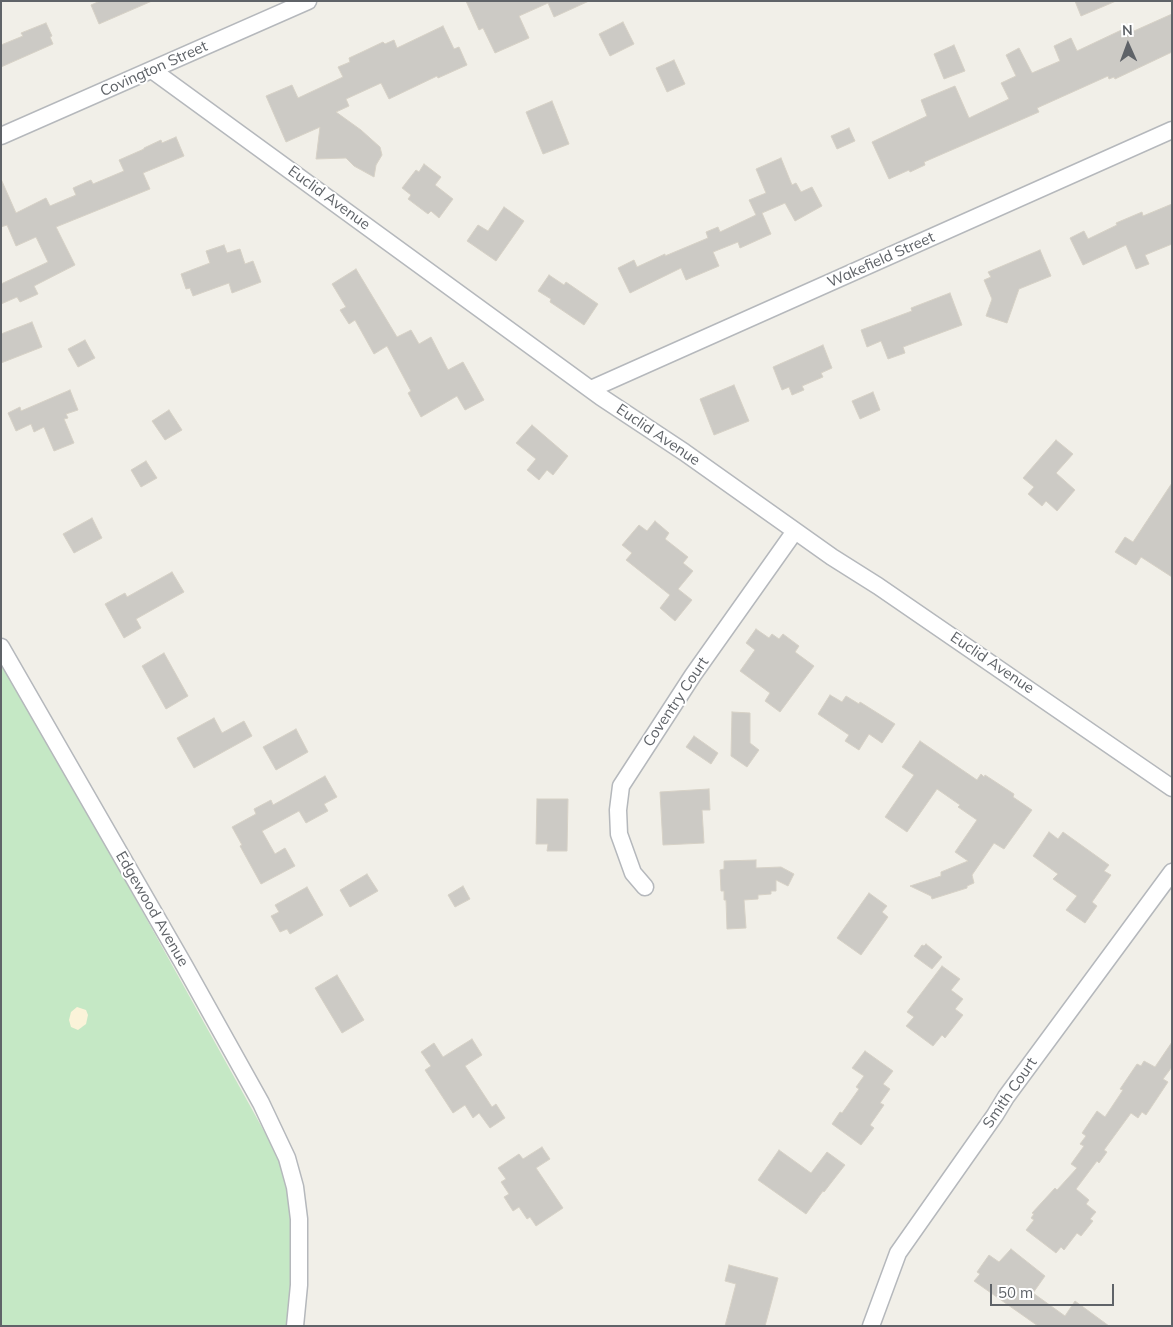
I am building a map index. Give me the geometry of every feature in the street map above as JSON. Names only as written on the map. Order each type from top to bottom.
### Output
[{"type":"street","name":"Covington Street","points":[[1,136],[308,1]]},
{"type":"street","name":"Euclid Avenue","points":[[152,70],[591,390],[684,452],[832,557],[878,586],[1172,788]]},
{"type":"street","name":"Wakefield Street","points":[[591,390],[1172,130]]},
{"type":"street","name":"Coventry Court","points":[[645,887],[633,872],[619,834],[618,810],[621,786],[694,675],[796,531]]},
{"type":"street","name":"Edgewood Avenue","points":[[1,647],[261,1103],[287,1158],[292,1176],[298,1220],[299,1285],[295,1326]]},
{"type":"street","name":"Smith Court","points":[[871,1326],[898,1253],[1006,1097],[1172,872]]},
{"type":"green space","points":[[1,656],[295,1187],[290,1326],[1,1326]]},
{"type":"sand","points":[[77,1007],[86,1010],[88,1015],[86,1024],[78,1030],[71,1027],[69,1020],[71,1012]]},
{"type":"building","points":[[100,1],[152,1],[99,24],[91,5]]},
{"type":"building","points":[[466,1],[589,1],[554,17],[548,3],[519,16],[529,38],[495,53],[483,28],[479,30]]},
{"type":"building","points":[[1075,1],[1116,1],[1081,16]]},
{"type":"building","points":[[1172,14],[1172,52],[1115,79],[1114,77],[1109,79],[1108,76],[1037,108],[1039,112],[924,162],[925,165],[910,172],[909,170],[889,179],[872,142],[927,116],[921,100],[955,86],[969,118],[1009,99],[1001,83],[1016,76],[1006,55],[1019,48],[1032,73],[1060,61],[1054,46],[1071,38],[1077,51],[1132,25],[1134,31]]},
{"type":"building","points":[[623,22],[634,44],[610,56],[599,34]]},
{"type":"building","points":[[46,23],[52,36],[50,37],[53,44],[1,67],[1,45],[23,36],[21,33]]},
{"type":"building","points":[[443,26],[454,49],[459,47],[467,65],[438,78],[437,76],[389,99],[381,83],[346,99],[349,106],[336,112],[380,147],[382,155],[376,165],[374,177],[354,166],[346,158],[316,159],[320,127],[286,142],[266,96],[292,85],[298,98],[343,77],[338,67],[350,62],[349,58],[383,42],[385,44],[394,40],[397,48]]},
{"type":"building","points":[[954,45],[965,71],[944,79],[934,54]]},
{"type":"building","points":[[674,60],[685,84],[667,92],[656,68]]},
{"type":"building","points":[[552,101],[569,144],[543,154],[526,112]]},
{"type":"building","points":[[849,128],[855,141],[837,149],[831,136]]},
{"type":"building","points":[[176,137],[184,156],[143,173],[150,189],[56,227],[75,265],[34,286],[38,294],[20,302],[17,297],[1,304],[1,284],[48,262],[36,237],[16,246],[7,225],[1,227],[1,179],[16,213],[46,198],[50,206],[76,195],[73,188],[91,180],[93,184],[124,171],[119,160],[161,140],[162,143]]},
{"type":"building","points":[[781,158],[792,185],[796,183],[801,192],[812,187],[822,206],[795,221],[785,203],[762,213],[771,234],[740,248],[738,242],[713,252],[719,266],[686,280],[681,268],[630,293],[618,268],[634,260],[637,267],[708,238],[706,232],[718,227],[720,232],[756,215],[749,200],[766,193],[756,169]]},
{"type":"building","points":[[424,164],[441,177],[435,185],[453,199],[439,218],[431,211],[428,214],[408,199],[411,195],[402,188],[416,170],[419,172]]},
{"type":"building","points":[[1172,204],[1172,244],[1145,255],[1149,264],[1136,269],[1126,245],[1083,265],[1070,238],[1084,231],[1088,239],[1117,225],[1116,223],[1142,212],[1143,216]]},
{"type":"building","points":[[504,207],[524,221],[496,261],[467,241],[478,225],[488,231]]},
{"type":"building","points":[[224,245],[227,253],[240,249],[245,264],[253,261],[261,282],[232,293],[229,283],[193,296],[190,288],[186,289],[181,274],[210,263],[206,251]]},
{"type":"building","points":[[1040,250],[1051,276],[1019,289],[1007,323],[986,316],[992,299],[984,280],[991,277],[988,272]]},
{"type":"building","points":[[356,269],[397,337],[411,330],[419,344],[431,337],[448,370],[463,362],[484,400],[465,410],[457,396],[421,417],[408,393],[411,391],[387,346],[374,354],[355,320],[349,324],[340,310],[346,307],[332,284]]},
{"type":"building","points":[[549,275],[564,285],[566,282],[598,304],[584,325],[550,302],[551,299],[538,291]]},
{"type":"building","points":[[950,293],[962,325],[903,347],[905,353],[888,359],[881,341],[867,347],[861,330],[912,311],[911,308]]},
{"type":"building","points":[[32,322],[42,347],[1,363],[1,334]]},
{"type":"building","points":[[85,340],[95,358],[78,367],[68,349]]},
{"type":"building","points":[[823,345],[832,368],[821,373],[823,377],[802,386],[804,390],[792,395],[789,387],[782,390],[773,367]]},
{"type":"building","points":[[734,385],[749,421],[714,435],[700,399]]},
{"type":"building","points":[[70,390],[78,410],[66,414],[68,418],[64,419],[74,443],[54,451],[44,427],[34,432],[31,424],[16,431],[8,413],[20,407],[21,411]]},
{"type":"building","points":[[873,392],[880,410],[860,419],[852,401]]},
{"type":"building","points":[[169,410],[182,430],[165,440],[152,421]]},
{"type":"building","points":[[532,425],[568,456],[553,475],[547,470],[539,480],[527,470],[536,459],[516,443]]},
{"type":"building","points":[[1056,440],[1073,454],[1056,473],[1075,490],[1057,511],[1046,501],[1042,506],[1028,494],[1034,487],[1023,478]]},
{"type":"building","points":[[146,461],[157,478],[141,487],[131,470]]},
{"type":"building","points":[[1172,483],[1172,577],[1141,557],[1136,565],[1115,552],[1125,537],[1133,542]]},
{"type":"building","points":[[92,518],[102,538],[74,553],[63,534]]},
{"type":"building","points":[[655,521],[669,533],[665,539],[688,557],[683,563],[693,571],[678,589],[692,600],[675,621],[660,608],[670,595],[626,560],[632,553],[622,545],[639,525],[647,531]]},
{"type":"building","points":[[172,572],[184,592],[136,619],[141,628],[124,638],[105,604],[125,593],[127,597]]},
{"type":"building","points":[[756,629],[769,638],[772,634],[779,639],[783,634],[799,646],[795,652],[814,666],[780,712],[765,701],[770,693],[740,671],[755,650],[746,643]]},
{"type":"building","points":[[164,653],[188,696],[166,709],[142,666]]},
{"type":"building","points":[[830,695],[842,702],[846,696],[859,704],[860,702],[895,724],[882,743],[869,734],[859,750],[845,741],[849,735],[818,714]]},
{"type":"building","points":[[732,712],[750,713],[750,743],[759,750],[747,767],[731,756]]},
{"type":"building","points":[[214,718],[222,733],[244,721],[252,736],[194,768],[177,738]]},
{"type":"building","points":[[296,729],[308,752],[276,770],[263,747]]},
{"type":"building","points":[[694,736],[718,753],[711,764],[686,747]]},
{"type":"building","points":[[920,741],[977,780],[981,774],[984,777],[985,775],[1014,794],[1013,797],[1032,810],[1004,849],[994,843],[972,875],[974,883],[967,886],[967,888],[932,899],[931,896],[910,886],[941,876],[941,872],[968,861],[955,852],[977,820],[937,789],[907,832],[885,817],[914,775],[902,767]]},
{"type":"building","points":[[325,776],[337,797],[324,804],[328,811],[306,823],[299,811],[262,831],[275,854],[285,848],[295,866],[261,884],[232,827],[256,814],[254,809],[271,800],[273,805]]},
{"type":"building","points":[[709,789],[710,810],[702,810],[704,843],[663,845],[660,792]]},
{"type":"building","points":[[537,799],[568,799],[567,851],[547,851],[548,844],[536,844]]},
{"type":"building","points":[[1049,832],[1058,839],[1063,832],[1109,865],[1104,871],[1111,875],[1092,902],[1097,906],[1085,923],[1066,910],[1077,896],[1053,879],[1058,874],[1033,856]]},
{"type":"building","points":[[756,860],[756,868],[781,867],[794,874],[788,886],[776,880],[776,891],[771,891],[771,894],[758,895],[758,899],[744,900],[746,928],[727,929],[726,900],[724,900],[724,891],[721,891],[720,870],[724,869],[724,861]]},
{"type":"building","points":[[367,874],[378,891],[350,907],[340,890]]},
{"type":"building","points":[[463,886],[470,899],[455,907],[448,895]]},
{"type":"building","points":[[307,887],[323,915],[290,934],[287,929],[280,932],[271,916],[279,912],[275,905]]},
{"type":"building","points":[[869,893],[887,906],[882,912],[888,917],[861,955],[837,938]]},
{"type":"building","points":[[926,944],[942,957],[932,969],[914,956],[922,945]]},
{"type":"building","points":[[942,966],[960,979],[951,990],[963,999],[955,1009],[963,1015],[945,1038],[942,1035],[933,1046],[906,1026],[914,1017],[907,1012]]},
{"type":"building","points":[[337,975],[364,1020],[342,1033],[315,988]]},
{"type":"building","points":[[472,1039],[482,1055],[465,1066],[492,1107],[496,1104],[505,1118],[490,1128],[479,1113],[473,1118],[465,1105],[453,1113],[425,1070],[431,1066],[421,1052],[434,1043],[443,1057]]},
{"type":"building","points":[[1172,1042],[1172,1067],[1163,1079],[1168,1082],[1146,1115],[1142,1112],[1138,1118],[1131,1113],[1104,1150],[1107,1152],[1099,1163],[1097,1161],[1076,1189],[1089,1200],[1086,1204],[1096,1212],[1090,1219],[1093,1221],[1081,1236],[1077,1233],[1064,1250],[1061,1247],[1056,1253],[1026,1230],[1034,1220],[1031,1218],[1034,1214],[1032,1213],[1077,1168],[1071,1164],[1084,1146],[1080,1144],[1086,1136],[1082,1133],[1097,1111],[1105,1117],[1123,1090],[1120,1089],[1137,1064],[1141,1066],[1144,1061],[1155,1067]]},
{"type":"building","points":[[865,1051],[893,1071],[883,1084],[890,1089],[880,1103],[884,1105],[870,1125],[874,1128],[861,1145],[832,1124],[859,1089],[856,1087],[864,1076],[852,1068]]},
{"type":"building","points":[[542,1147],[550,1159],[536,1168],[563,1208],[536,1226],[530,1217],[527,1219],[519,1207],[513,1211],[504,1197],[509,1194],[501,1182],[506,1179],[498,1168],[519,1154],[523,1159]]},
{"type":"building","points":[[779,1150],[811,1173],[827,1152],[845,1165],[806,1214],[758,1180]]},
{"type":"building","points":[[1011,1249],[1045,1276],[1033,1293],[1065,1316],[1075,1301],[1109,1326],[1038,1326],[974,1281],[980,1274],[977,1272],[989,1255],[999,1262]]},
{"type":"building","points":[[729,1265],[778,1278],[765,1326],[725,1326],[736,1284],[725,1281]]}]
